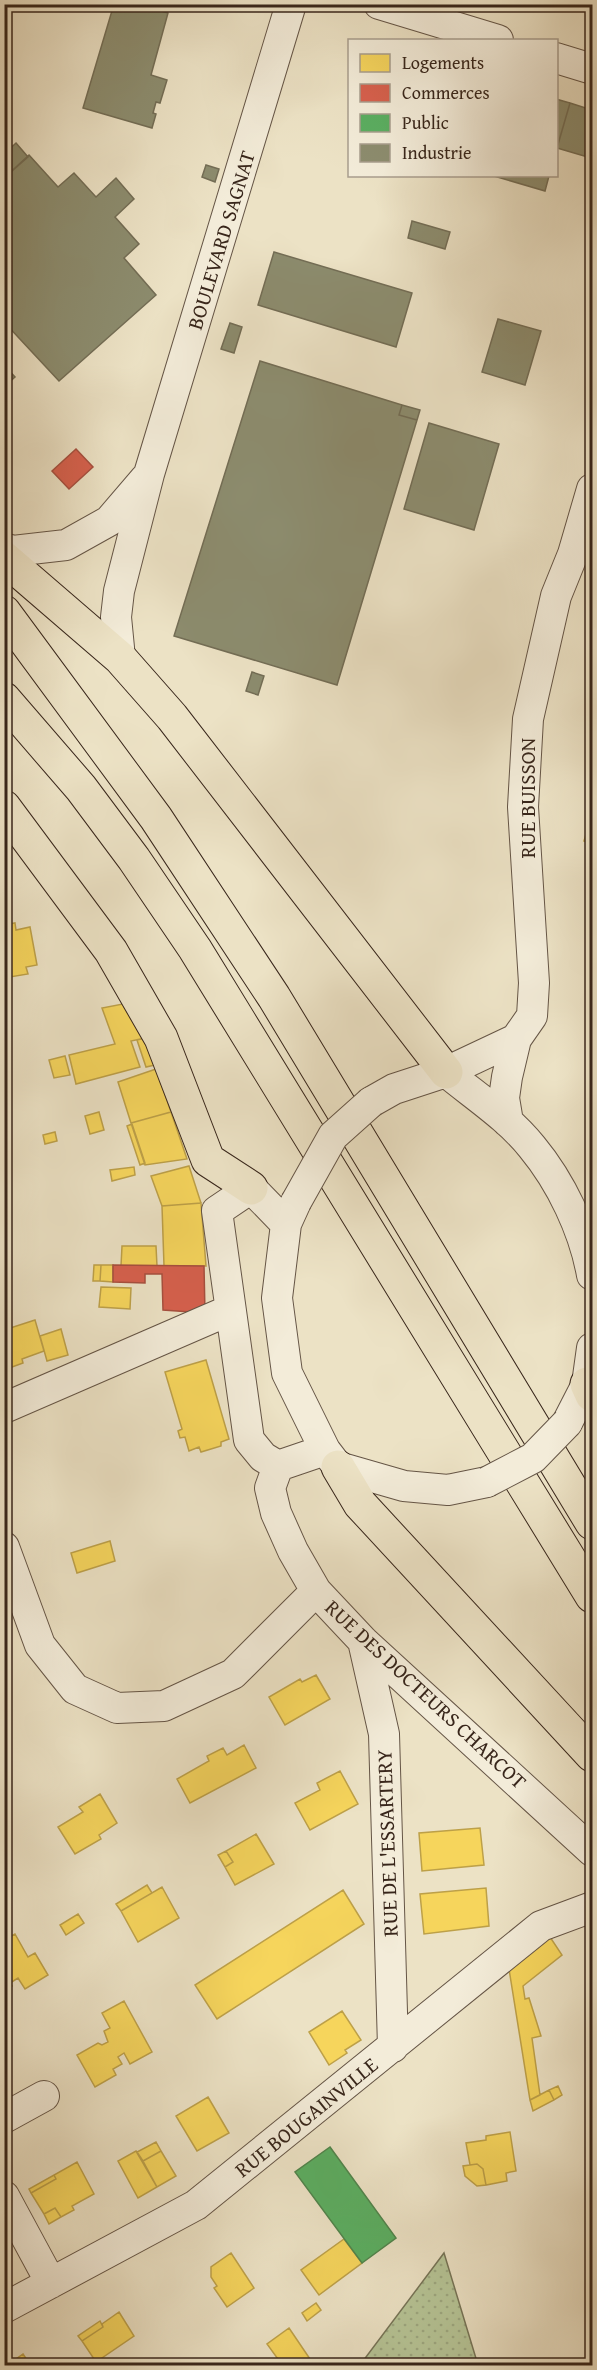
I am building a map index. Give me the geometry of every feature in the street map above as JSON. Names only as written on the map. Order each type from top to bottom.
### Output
[{"type":"main road","points":[[4,558],[120,658],[172,717],[446,1072]]},
{"type":"main road","points":[[4,612],[156,818],[274,997],[592,1523]]},
{"type":"main road","points":[[4,699],[88,797],[134,859],[195,949],[592,1596]]},
{"type":"main road","points":[[4,807],[111,951],[139,999],[161,1038],[208,1160],[251,1188]]},
{"type":"main road","points":[[331,1459],[360,1504],[592,1755]]},
{"type":"street","name":"BOULEVARD SAGNAT","points":[[120,658],[116,617],[119,591],[149,474],[291,4]]},
{"type":"street","points":[[379,4],[495,39]]},
{"type":"street","points":[[558,59],[592,69]]},
{"type":"street","points":[[4,548],[13,551],[66,545],[109,520],[149,474]]},
{"type":"street","name":"RUE BUISSON","points":[[508,1122],[504,1098],[516,1039],[532,1016],[534,983],[523,807],[528,719],[556,596],[583,556],[592,489]]},
{"type":"street","points":[[331,1459],[287,1373],[277,1298],[291,1213],[333,1136],[371,1102],[394,1089],[446,1072],[516,1039]]},
{"type":"street","points":[[446,1072],[508,1122],[533,1147],[575,1218],[592,1267]]},
{"type":"street","points":[[291,1213],[251,1188],[217,1211],[249,1440],[263,1457],[274,1477],[331,1459],[404,1486],[448,1490],[487,1482],[533,1458],[567,1423],[591,1367]]},
{"type":"street","points":[[4,1408],[230,1310]]},
{"type":"street","name":"RUE DES DOCTEURS CHARCOT","points":[[274,1477],[276,1513],[293,1551],[316,1591],[363,1641],[592,1851]]},
{"type":"street","points":[[4,1547],[40,1645],[75,1689],[117,1708],[164,1706],[232,1674],[316,1591]]},
{"type":"street","name":"RUE DE L'ESSARTERY","points":[[363,1641],[384,1734],[393,2047]]},
{"type":"street","name":"RUE BOUGAINVILLE","points":[[4,2308],[196,2205],[541,1926],[592,1907]]},
{"type":"street","points":[[4,2118],[44,2096]]},
{"type":"street","points":[[4,2196],[51,2283]]},
{"type":"green space","points":[[444,2253],[478,2365],[360,2365]]},
{"type":"building: Logements","points":[[592,818],[592,844],[584,841]]},
{"type":"building: Logements","points":[[15,923],[16,930],[30,927],[37,965],[26,967],[28,974],[10,977],[8,969],[4,970],[4,925]]},
{"type":"building: Logements","points":[[133,1002],[145,1038],[131,1041],[140,1067],[76,1084],[69,1055],[115,1044],[102,1008]]},
{"type":"building: Logements","points":[[145,1038],[155,1065],[146,1067],[137,1040]]},
{"type":"building: Logements","points":[[65,1056],[70,1075],[54,1078],[49,1060]]},
{"type":"building: Logements","points":[[156,1069],[171,1112],[131,1123],[118,1082]]},
{"type":"building: Logements","points":[[99,1112],[104,1130],[90,1134],[85,1116]]},
{"type":"building: Logements","points":[[171,1112],[187,1159],[145,1165],[131,1123]]},
{"type":"building: Logements","points":[[132,1124],[145,1163],[140,1165],[127,1126]]},
{"type":"building: Logements","points":[[55,1132],[57,1141],[45,1144],[43,1135]]},
{"type":"building: Logements","points":[[189,1166],[201,1203],[162,1206],[151,1176]]},
{"type":"building: Logements","points":[[134,1167],[135,1175],[112,1181],[110,1170]]},
{"type":"building: Logements","points":[[201,1203],[206,1266],[164,1266],[162,1206]]},
{"type":"building: Logements","points":[[122,1246],[156,1246],[157,1266],[121,1266]]},
{"type":"building: Logements","points":[[94,1265],[101,1265],[100,1281],[93,1281]]},
{"type":"building: Logements","points":[[101,1265],[113,1265],[113,1282],[100,1281]]},
{"type":"building: Logements","points":[[101,1287],[131,1288],[130,1309],[99,1307]]},
{"type":"building: Logements","points":[[35,1320],[44,1351],[22,1359],[23,1363],[4,1370],[4,1330]]},
{"type":"building: Logements","points":[[61,1329],[68,1355],[47,1361],[40,1336]]},
{"type":"building: Logements","points":[[206,1360],[229,1439],[221,1442],[221,1446],[201,1452],[199,1447],[189,1451],[185,1437],[180,1438],[178,1431],[182,1429],[165,1372]]},
{"type":"building: Logements","points":[[110,1541],[115,1561],[77,1573],[71,1553]]},
{"type":"building: Logements","points":[[316,1675],[330,1699],[285,1725],[269,1697],[300,1679],[302,1682]]},
{"type":"building: Logements","points":[[244,1745],[256,1768],[190,1803],[177,1779],[209,1761],[207,1756],[223,1748],[227,1755]]},
{"type":"building: Logements","points":[[340,1771],[358,1804],[310,1830],[295,1803],[320,1790],[317,1783]]},
{"type":"building: Logements","points":[[100,1794],[117,1823],[99,1835],[101,1839],[75,1854],[58,1827],[83,1812],[79,1807]]},
{"type":"building: Logements","points":[[480,1828],[484,1865],[422,1871],[419,1833]]},
{"type":"building: Logements","points":[[256,1834],[274,1864],[235,1885],[225,1867],[233,1862],[226,1851]]},
{"type":"building: Logements","points":[[226,1851],[233,1862],[225,1867],[218,1855]]},
{"type":"building: Logements","points":[[147,1885],[152,1893],[121,1911],[116,1904]]},
{"type":"building: Logements","points":[[162,1887],[179,1918],[138,1942],[121,1911]]},
{"type":"building: Logements","points":[[486,1888],[489,1926],[424,1934],[420,1894]]},
{"type":"building: Logements","points":[[343,1890],[364,1924],[217,2019],[195,1985]]},
{"type":"building: Logements","points":[[78,1914],[84,1923],[66,1935],[60,1925]]},
{"type":"building: Logements","points":[[15,1934],[28,1957],[35,1953],[48,1975],[25,1989],[18,1978],[10,1983],[12,1986],[4,1990],[4,1940]]},
{"type":"building: Logements","points":[[550,1937],[562,1955],[523,1986],[525,1999],[529,1998],[541,2036],[532,2038],[540,2095],[530,2100],[509,1969]]},
{"type":"building: Logements","points":[[124,2001],[152,2052],[130,2064],[124,2053],[118,2057],[122,2064],[113,2069],[116,2075],[95,2087],[77,2055],[98,2043],[102,2045],[108,2042],[104,2031],[110,2028],[102,2013]]},
{"type":"building: Logements","points":[[342,2011],[361,2040],[345,2050],[347,2053],[329,2065],[309,2032]]},
{"type":"building: Logements","points":[[558,2086],[562,2095],[554,2100],[549,2090]]},
{"type":"building: Logements","points":[[549,2090],[554,2100],[533,2111],[530,2100]]},
{"type":"building: Logements","points":[[208,2097],[229,2133],[197,2151],[176,2116]]},
{"type":"building: Logements","points":[[510,2132],[516,2171],[506,2173],[507,2181],[486,2185],[483,2169],[477,2164],[470,2165],[466,2143],[486,2140],[486,2136]]},
{"type":"building: Logements","points":[[156,2142],[161,2151],[143,2161],[137,2152]]},
{"type":"building: Logements","points":[[136,2151],[157,2187],[138,2198],[118,2161]]},
{"type":"building: Logements","points":[[161,2151],[176,2176],[157,2187],[143,2161]]},
{"type":"building: Logements","points":[[77,2162],[94,2194],[72,2206],[74,2210],[61,2217],[55,2208],[44,2214],[31,2193],[56,2179],[54,2175]]},
{"type":"building: Logements","points":[[477,2164],[483,2169],[486,2185],[477,2186],[465,2176],[463,2166]]},
{"type":"building: Logements","points":[[54,2175],[56,2179],[31,2193],[29,2189]]},
{"type":"building: Logements","points":[[55,2208],[61,2217],[49,2224],[44,2214]]},
{"type":"building: Logements","points":[[344,2239],[362,2263],[319,2295],[301,2270]]},
{"type":"building: Logements","points":[[231,2253],[254,2288],[227,2307],[214,2288],[217,2286],[211,2277],[211,2267]]},
{"type":"building: Logements","points":[[316,2303],[321,2310],[307,2321],[302,2313]]},
{"type":"building: Logements","points":[[119,2312],[134,2336],[96,2362],[82,2341],[103,2327],[102,2324]]},
{"type":"building: Logements","points":[[100,2321],[103,2327],[82,2341],[78,2336]]},
{"type":"building: Logements","points":[[289,2328],[316,2366],[283,2366],[267,2344]]},
{"type":"building: Logements","points":[[23,2354],[31,2366],[6,2366]]},
{"type":"building: Commerces","points":[[76,449],[93,467],[69,489],[52,471]]},
{"type":"building: Commerces","points":[[113,1265],[204,1266],[205,1313],[163,1310],[162,1274],[145,1274],[145,1283],[113,1282]]},
{"type":"building: Public","points":[[330,2147],[396,2238],[362,2263],[295,2172]]},
{"type":"building: Industrie","points":[[114,4],[140,4],[168,13],[151,75],[167,80],[160,103],[156,102],[153,113],[156,114],[152,128],[83,108]]},
{"type":"building: Industrie","points":[[558,100],[570,103],[558,144]]},
{"type":"building: Industrie","points":[[570,103],[592,110],[591,158],[558,148]]},
{"type":"building: Industrie","points":[[16,143],[28,157],[4,178],[4,154]]},
{"type":"building: Industrie","points":[[29,155],[58,187],[74,173],[96,197],[116,178],[134,199],[115,217],[139,244],[124,258],[156,295],[59,381],[4,322],[4,178]]},
{"type":"building: Industrie","points":[[206,165],[219,169],[215,182],[202,177]]},
{"type":"building: Industrie","points":[[497,177],[549,177],[545,191]]},
{"type":"building: Industrie","points":[[412,221],[450,232],[445,249],[408,238]]},
{"type":"building: Industrie","points":[[274,252],[412,293],[396,347],[258,305]]},
{"type":"building: Industrie","points":[[498,319],[541,331],[525,385],[482,372]]},
{"type":"building: Industrie","points":[[230,323],[242,327],[234,353],[221,349]]},
{"type":"building: Industrie","points":[[260,361],[402,405],[399,415],[417,420],[337,685],[174,636]]},
{"type":"building: Industrie","points":[[4,365],[15,377],[4,387]]},
{"type":"building: Industrie","points":[[402,405],[420,410],[417,420],[399,415]]},
{"type":"building: Industrie","points":[[429,423],[499,444],[474,530],[404,509]]},
{"type":"building: Industrie","points":[[252,672],[264,676],[258,695],[246,691]]}]
